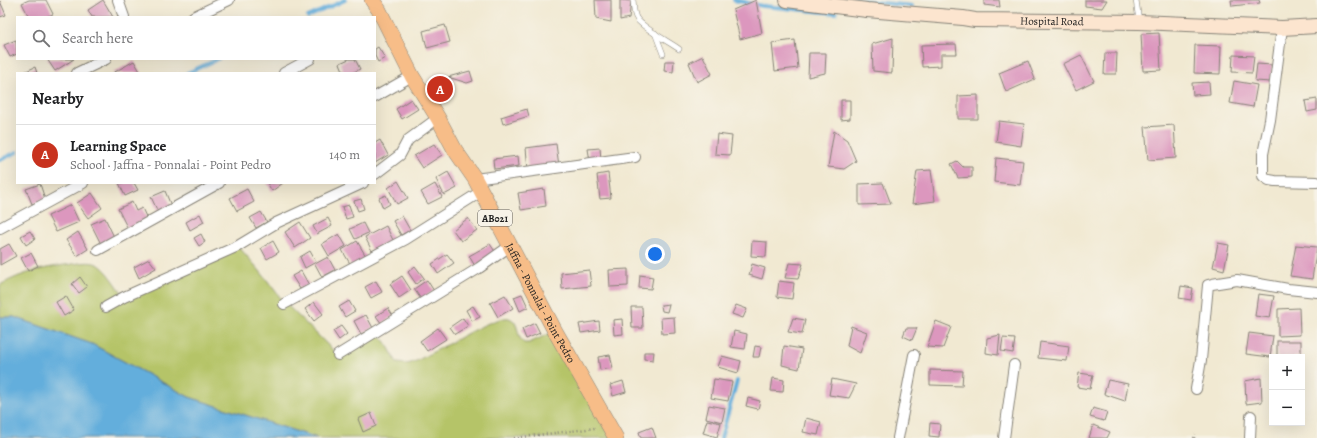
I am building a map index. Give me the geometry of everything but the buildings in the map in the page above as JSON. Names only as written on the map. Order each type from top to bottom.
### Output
[{"type":"main road","name":"Jaffna - Ponnalai - Point Pedro","points":[[372,0],[379,21],[438,118],[455,150],[478,185],[566,350],[613,432]]},
{"type":"street","points":[[118,0],[124,16]]},
{"type":"street","points":[[195,16],[229,0]]},
{"type":"street","name":"Hospital Road","points":[[787,0],[867,10],[975,20],[1140,22],[1282,28],[1317,26]]},
{"type":"street","points":[[1282,28],[1264,154],[1263,176],[1269,180],[1275,181],[1317,182]]},
{"type":"street","points":[[79,72],[104,60]]},
{"type":"street","points":[[286,72],[308,60]]},
{"type":"street","points":[[376,96],[412,76]]},
{"type":"street","points":[[376,173],[400,155],[408,140],[438,118]]},
{"type":"street","points":[[284,304],[406,239],[478,185],[635,157]]},
{"type":"street","points":[[0,228],[81,184]]},
{"type":"street","points":[[98,250],[217,184]]},
{"type":"street","points":[[106,307],[124,297],[238,246],[276,223],[361,184]]},
{"type":"street","points":[[338,355],[479,268],[510,246]]},
{"type":"street","points":[[1196,389],[1208,285],[1237,280],[1288,289],[1317,292]]},
{"type":"street","points":[[898,438],[914,355]]},
{"type":"street","points":[[1004,438],[1014,365]]},
{"type":"street","points":[[1250,438],[1251,416]]},
{"type":"lane","points":[[633,0],[634,12],[637,19],[679,49]]},
{"type":"lane","points":[[1136,0],[1140,22]]},
{"type":"lane","points":[[655,33],[663,54]]},
{"type":"path","points":[[514,438],[613,432]]},
{"type":"path","points":[[1194,438],[1195,434]]},
{"type":"green space","points":[[238,246],[283,301],[338,355],[378,332],[397,363],[406,364],[419,360],[478,328],[505,318],[509,318],[515,322],[520,337],[524,343],[529,343],[555,331],[616,438],[317,438],[189,397],[92,344],[14,317],[0,317],[0,285],[26,273],[63,265],[85,262],[94,263],[101,266],[105,270],[125,297]]},
{"type":"water","points":[[0,317],[14,317],[92,344],[189,397],[317,438],[0,438]]},
{"type":"waterway","points":[[310,16],[345,0]]},
{"type":"waterway","points":[[734,0],[763,6],[836,13]]},
{"type":"waterway","points":[[855,0],[912,6]]},
{"type":"waterway","points":[[189,72],[216,60]]},
{"type":"waterway","points":[[0,160],[16,152]]},
{"type":"waterway","points":[[721,438],[737,381]]},
{"type":"place","name":"Learning Space","points":[[440,89]]}]
